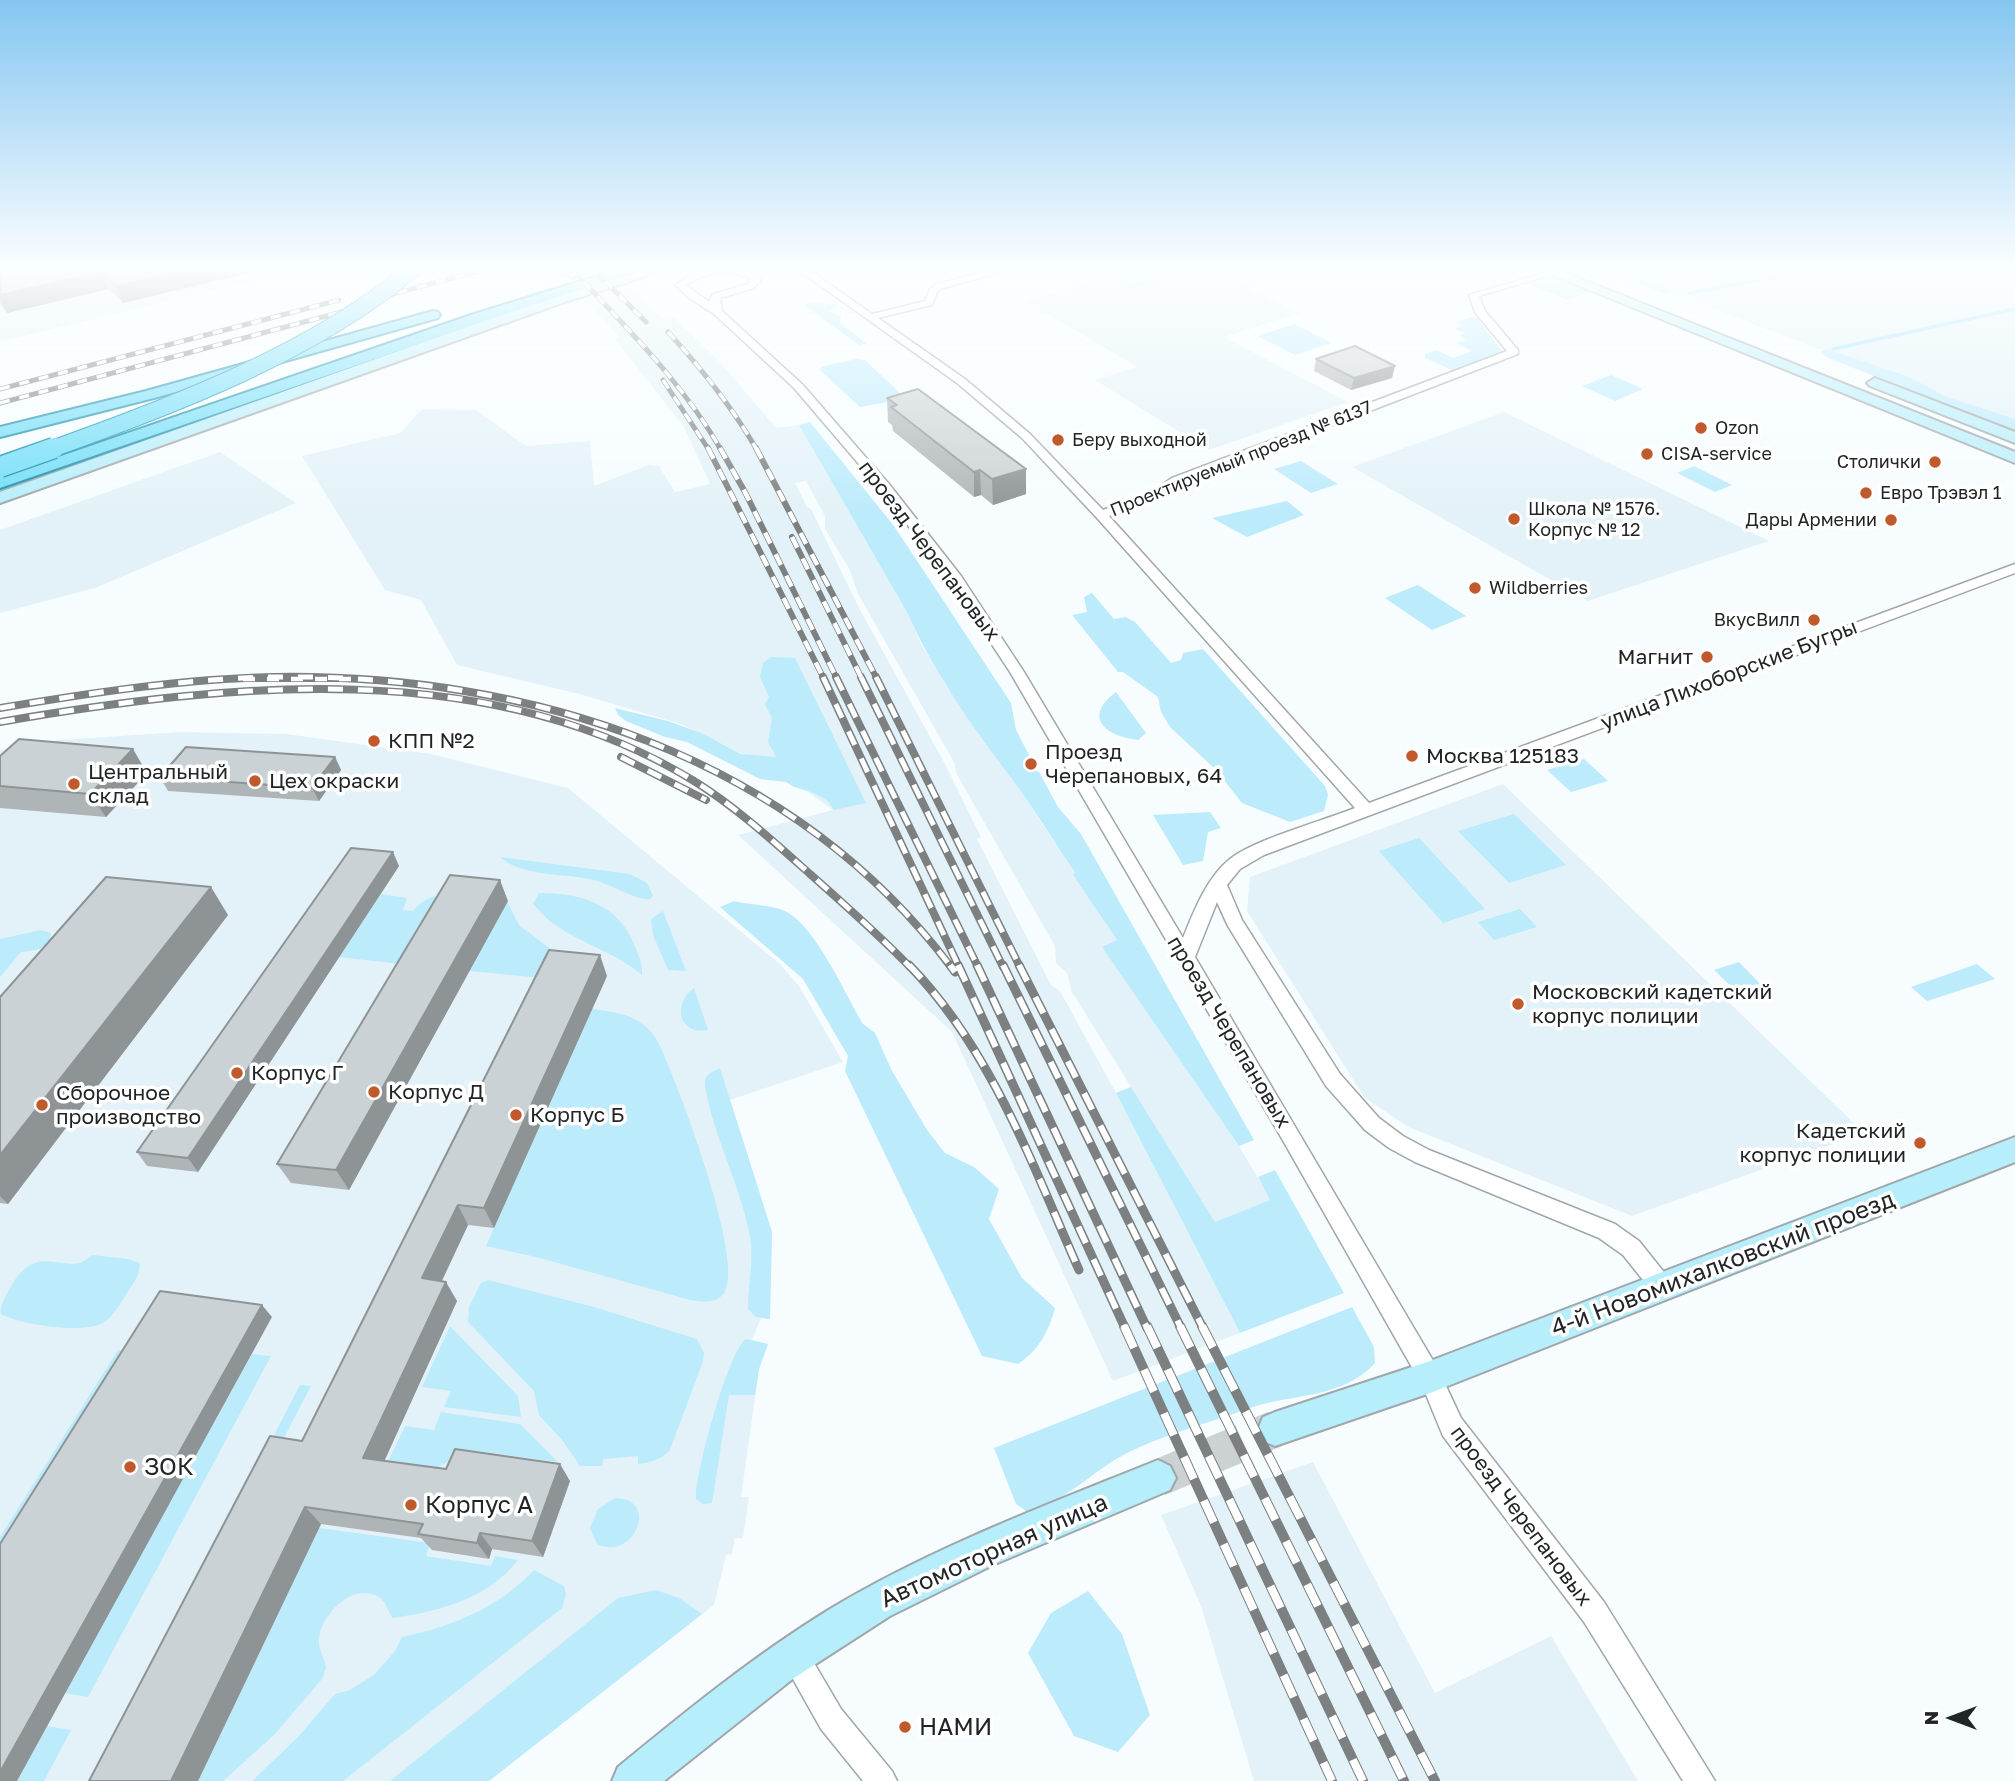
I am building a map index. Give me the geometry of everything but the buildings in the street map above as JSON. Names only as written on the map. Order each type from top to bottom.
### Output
[{"type":"main road","points":[[0,456],[73,433],[167,396],[265,350]]},
{"type":"main road","points":[[0,467],[161,408],[286,350]]},
{"type":"main road","points":[[0,432],[165,390],[305,350]]},
{"type":"main road","points":[[0,483],[172,427],[381,350]]},
{"type":"main road","points":[[348,362],[388,350]]},
{"type":"main road","points":[[0,498],[417,350]]},
{"type":"main road","points":[[1745,350],[2015,458]]},
{"type":"main road","points":[[1866,380],[2015,438]]},
{"type":"main road","name":"4-й Новомихалковский проезд","points":[[1430,1377],[2015,1149]]},
{"type":"main road","points":[[1275,1429],[1430,1377]]},
{"type":"main road","name":"Автомоторная улица","points":[[632,1781],[700,1725],[794,1656],[875,1604],[946,1568],[1158,1478]]},
{"type":"street","name":"проезд Черепановых","points":[[759,350],[793,381],[839,431],[956,579],[1017,673],[1185,958],[1430,1377],[1452,1427],[1594,1612],[1700,1781]]},
{"type":"street","points":[[919,350],[953,374],[1026,436],[1101,515],[1366,810]]},
{"type":"street","name":"Проектируемый проезд № 6137","points":[[1101,515],[1155,495],[1176,481],[1514,352],[1512,350]]},
{"type":"street","name":"улица Лихоборские Бугры","points":[[1185,958],[1198,920],[1219,887],[1236,863],[1258,851],[2015,569]]},
{"type":"street","points":[[1219,887],[1234,921],[1333,1080],[1372,1124],[1396,1142],[1422,1156],[1607,1231],[1631,1248],[1663,1288]]},
{"type":"street","points":[[794,1656],[831,1719],[882,1781]]},
{"type":"shaded area","points":[[624,350],[708,350],[776,428],[799,425],[908,614],[921,644],[947,688],[1019,788],[1117,940],[1103,947],[1239,1146],[1271,1200],[1215,1222],[1072,992],[1067,973],[1056,963],[1055,946],[857,592],[850,570],[825,529],[825,516],[806,481],[795,483],[807,507],[811,509],[860,610],[945,764],[981,837],[977,839],[1051,985],[1060,991],[1116,1093],[1240,1333],[1113,1381],[952,1032],[738,835],[833,810],[785,775],[681,724],[579,694],[457,665],[421,600],[385,590],[302,456],[400,433],[422,409],[476,410],[526,446],[590,441],[594,486],[648,465],[659,466],[675,492],[710,484],[684,427]]},
{"type":"shaded area","points":[[1108,350],[1249,350],[1348,402],[1209,450],[1095,380],[1137,367]]},
{"type":"shaded area","points":[[1285,350],[1310,350],[1295,355]]},
{"type":"shaded area","points":[[1437,350],[1453,358],[1472,351],[1501,350],[1504,354],[1454,371],[1425,358],[1425,354]]},
{"type":"shaded area","points":[[1821,350],[2015,350],[2015,424]]},
{"type":"shaded area","points":[[1830,350],[1909,377],[1947,397],[2015,419],[2015,432],[1826,357],[1820,352]]},
{"type":"shaded area","points":[[856,359],[865,360],[902,395],[899,400],[860,407],[820,370],[824,366]]},
{"type":"shaded area","points":[[1611,375],[1643,389],[1615,401],[1582,386]]},
{"type":"shaded area","points":[[1504,412],[1769,541],[1588,601],[1352,467]]},
{"type":"shaded area","points":[[810,422],[894,526],[1011,703],[1016,730],[1029,755],[1027,762],[1030,768],[1039,772],[1058,807],[1081,834],[1254,1140],[1239,1146],[1102,947],[1117,940],[1073,875],[1075,873],[1033,808],[944,682],[799,425]]},
{"type":"shaded area","points":[[220,452],[296,503],[95,588],[0,613],[0,530]]},
{"type":"shaded area","points":[[1301,461],[1338,484],[1311,493],[1274,469]]},
{"type":"shaded area","points":[[1694,466],[1732,485],[1715,492],[1677,473]]},
{"type":"shaded area","points":[[1287,501],[1304,515],[1247,537],[1212,518]]},
{"type":"shaded area","points":[[1418,585],[1466,616],[1432,630],[1385,598]]},
{"type":"shaded area","points":[[1092,593],[1114,619],[1126,617],[1135,622],[1171,663],[1181,660],[1183,653],[1203,649],[1325,786],[1328,795],[1324,811],[1290,822],[1242,803],[1215,769],[1170,727],[1161,712],[1158,697],[1123,672],[1118,672],[1072,615],[1087,612],[1084,597]]},
{"type":"shaded area","points":[[771,657],[795,658],[866,803],[834,810],[828,801],[814,793],[786,782],[760,779],[687,742],[665,737],[626,721],[618,715],[615,708],[668,721],[701,733],[741,754],[776,757],[768,742],[772,718],[765,704],[769,697],[760,677],[763,663]]},
{"type":"shaded area","points":[[1116,692],[1146,733],[1138,740],[1116,734],[1102,724],[1101,710]]},
{"type":"shaded area","points":[[181,732],[286,734],[431,754],[568,788],[781,965],[799,986],[843,1062],[730,1100],[772,1232],[770,1319],[761,1318],[752,1340],[768,1344],[759,1369],[741,1497],[749,1497],[743,1538],[735,1538],[732,1554],[726,1555],[714,1605],[489,1781],[0,1781],[0,750],[59,740]]},
{"type":"shaded area","points":[[1584,759],[1608,781],[1571,792],[1547,770]]},
{"type":"shaded area","name":"Московский кадетский корпус полиции","points":[[1503,784],[1864,1133],[1632,1216],[1408,1127],[1364,1097],[1247,911],[1250,877]]},
{"type":"shaded area","points":[[1210,812],[1221,828],[1208,832],[1203,861],[1183,865],[1153,815]]},
{"type":"shaded area","points":[[1514,814],[1566,865],[1509,883],[1458,831]]},
{"type":"shaded area","points":[[1419,838],[1485,909],[1443,923],[1379,851]]},
{"type":"shaded area","points":[[500,857],[630,874],[647,883],[653,896],[645,899],[594,880],[520,868]]},
{"type":"shaded area","points":[[539,893],[583,898],[607,910],[627,930],[640,959],[642,975],[621,960],[550,921],[533,904]]},
{"type":"shaded area","points":[[381,894],[407,898],[403,910],[413,911],[434,897],[459,896],[418,966],[339,957]]},
{"type":"shaded area","points":[[507,901],[519,925],[553,951],[552,979],[469,971]]},
{"type":"shaded area","points":[[734,901],[769,906],[787,912],[798,920],[830,963],[863,1024],[875,1033],[891,1069],[927,1130],[945,1153],[974,1167],[999,1189],[989,1219],[1022,1278],[1055,1308],[1042,1340],[1018,1364],[982,1356],[845,1071],[848,1056],[803,979],[720,907]]},
{"type":"shaded area","points":[[1520,909],[1537,927],[1494,940],[1478,922]]},
{"type":"shaded area","points":[[663,911],[686,971],[668,970],[653,935],[651,919]]},
{"type":"shaded area","points":[[41,930],[51,933],[48,943],[37,950],[21,952],[0,977],[0,939]]},
{"type":"shaded area","points":[[1739,962],[1768,992],[1745,1000],[1714,970]]},
{"type":"shaded area","points":[[1977,964],[1995,979],[1927,1001],[1911,987]]},
{"type":"shaded area","points":[[694,988],[708,1030],[690,1028],[682,1017],[683,1002]]},
{"type":"shaded area","points":[[592,1009],[613,1012],[640,1022],[648,1028],[660,1046],[707,1171],[726,1246],[728,1275],[724,1293],[713,1301],[690,1300],[540,1258],[486,1246]]},
{"type":"shaded area","points":[[720,1068],[772,1232],[770,1319],[756,1317],[748,1309],[750,1237],[714,1123],[705,1085],[705,1079],[710,1073]]},
{"type":"shaded area","points":[[1131,1087],[1215,1222],[1270,1200],[1258,1177],[1275,1170],[1344,1293],[1240,1333],[1116,1093]]},
{"type":"shaded area","points":[[92,1255],[140,1263],[134,1283],[114,1313],[103,1323],[82,1328],[52,1327],[22,1322],[1,1314],[2,1303],[10,1288],[21,1273],[32,1265],[42,1262],[73,1264]]},
{"type":"shaded area","points":[[488,1280],[594,1307],[697,1339],[704,1353],[703,1361],[670,1450],[659,1458],[638,1464],[638,1456],[603,1459],[602,1466],[580,1466],[563,1441],[539,1415],[534,1391],[468,1322],[469,1307],[481,1283]]},
{"type":"shaded area","points":[[1352,1307],[1374,1347],[1375,1363],[1347,1384],[1315,1394],[1263,1404],[1171,1435],[1127,1453],[1055,1500],[1026,1511],[1016,1504],[994,1448]]},
{"type":"shaded area","points":[[450,1326],[518,1396],[521,1417],[444,1407],[451,1391],[422,1387]]},
{"type":"shaded area","points":[[746,1339],[768,1344],[759,1369],[755,1395],[729,1395],[712,1503],[703,1504],[696,1499],[706,1441],[731,1365]]},
{"type":"shaded area","points":[[118,1350],[141,1353],[0,1580],[0,1537]]},
{"type":"shaded area","points":[[252,1354],[271,1356],[88,1697],[64,1693]]},
{"type":"shaded area","points":[[300,1385],[311,1386],[277,1451],[260,1462]]},
{"type":"shaded area","points":[[441,1412],[520,1424],[558,1462],[470,1450],[429,1472],[386,1466],[405,1426],[434,1430]]},
{"type":"shaded area","points":[[1313,1462],[1435,1693],[1551,1636],[1638,1781],[1254,1781],[1201,1606],[1161,1515]]},
{"type":"shaded area","points":[[615,1498],[629,1501],[637,1508],[637,1528],[622,1544],[611,1547],[597,1544],[590,1528],[598,1509]]},
{"type":"shaded area","points":[[319,1528],[430,1543],[426,1556],[491,1566],[495,1556],[518,1560],[492,1585],[445,1607],[393,1618],[382,1599],[369,1593],[359,1594],[341,1602],[326,1619],[319,1637],[326,1668],[322,1679],[274,1735],[223,1781],[198,1781]]},
{"type":"shaded area","points":[[534,1570],[564,1586],[566,1595],[562,1608],[343,1781],[252,1781],[298,1737],[335,1694],[350,1690],[375,1674],[395,1651],[402,1637],[439,1628],[474,1614],[506,1595]]},
{"type":"shaded area","points":[[656,1590],[679,1598],[702,1614],[489,1781],[390,1781],[618,1598]]},
{"type":"shaded area","points":[[1088,1591],[1122,1634],[1150,1715],[1118,1752],[1074,1736],[1028,1653],[1051,1613]]},
{"type":"shaded area","points":[[47,1726],[71,1730],[44,1781],[17,1781]]},
{"type":"tunnel","points":[[1158,1478],[1275,1429]]},
{"type":"railway","points":[[0,389],[148,350]]},
{"type":"railway","points":[[0,403],[198,350]]},
{"type":"railway","points":[[646,350],[689,401],[721,450]]},
{"type":"railway","points":[[684,350],[716,389],[757,450]]},
{"type":"railway","points":[[663,380],[709,450]]},
{"type":"railway","points":[[708,448],[823,677]]},
{"type":"railway","points":[[720,448],[745,492],[837,679]]},
{"type":"railway","points":[[756,448],[877,679]]},
{"type":"railway","points":[[792,537],[862,679]]},
{"type":"railway","points":[[823,677],[959,967]]},
{"type":"railway","points":[[836,677],[978,967]]},
{"type":"railway","points":[[861,677],[1003,967]]},
{"type":"railway","points":[[0,708],[102,692],[239,678],[337,679]]},
{"type":"railway","points":[[243,679],[337,679]]},
{"type":"railway","points":[[337,679],[364,679]]},
{"type":"railway","points":[[337,679],[465,691],[558,711],[648,741],[734,781],[814,832],[887,894],[951,967]]},
{"type":"railway","points":[[877,679],[1019,966]]},
{"type":"railway","points":[[0,722],[175,697],[265,690],[355,690],[444,697],[531,713],[615,741],[710,791],[782,849],[910,967]]},
{"type":"railway","points":[[621,757],[706,800]]},
{"type":"railway","points":[[909,965],[964,1033],[986,1070],[1026,1149],[1079,1270]]},
{"type":"railway","points":[[950,965],[955,972]]},
{"type":"railway","points":[[958,965],[1125,1328]]},
{"type":"railway","points":[[977,965],[1147,1328]]},
{"type":"railway","points":[[1003,965],[1181,1328]]},
{"type":"railway","points":[[1019,966],[1203,1328]]},
{"type":"railway","points":[[1124,1326],[1332,1781]]},
{"type":"railway","points":[[1147,1326],[1363,1781]]},
{"type":"railway","points":[[1180,1326],[1404,1781]]},
{"type":"railway","points":[[1202,1326],[1435,1781]]},
{"type":"place","name":"Ozon","points":[[1701,428]]},
{"type":"place","name":"Беру выходной","points":[[1058,440]]},
{"type":"place","name":"CISA-service","points":[[1647,454]]},
{"type":"place","name":"Столички","points":[[1935,462]]},
{"type":"place","name":"Евро Трэвэл 1","points":[[1866,493]]},
{"type":"place","name":"Школа № 1576. Корпус № 12","points":[[1514,519]]},
{"type":"place","name":"Дары Армении","points":[[1891,520]]},
{"type":"place","name":"Wildberries","points":[[1475,588]]},
{"type":"place","name":"ВкусВилл","points":[[1814,620]]},
{"type":"place","name":"Магнит","points":[[1707,657]]},
{"type":"place","name":"КПП №2","points":[[374,741]]},
{"type":"place","name":"Москва 125183","points":[[1412,756]]},
{"type":"place","name":"Проезд Черепановых, 64","points":[[1031,764]]},
{"type":"place","name":"Цех окраски","points":[[255,781]]},
{"type":"place","name":"Центральный склад","points":[[74,784]]},
{"type":"place","name":"Московский кадетский корпус полиции","points":[[1518,1004]]},
{"type":"place","name":"Корпус Г","points":[[237,1073]]},
{"type":"place","name":"Корпус Д","points":[[374,1092]]},
{"type":"place","name":"Сборочное производство","points":[[42,1105]]},
{"type":"place","name":"Корпус Б","points":[[516,1115]]},
{"type":"place","name":"Кадетский корпус полиции","points":[[1920,1143]]},
{"type":"place","name":"ЗОК","points":[[130,1467]]},
{"type":"place","name":"Корпус А","points":[[411,1505]]},
{"type":"place","name":"НАМИ","points":[[905,1727]]}]
